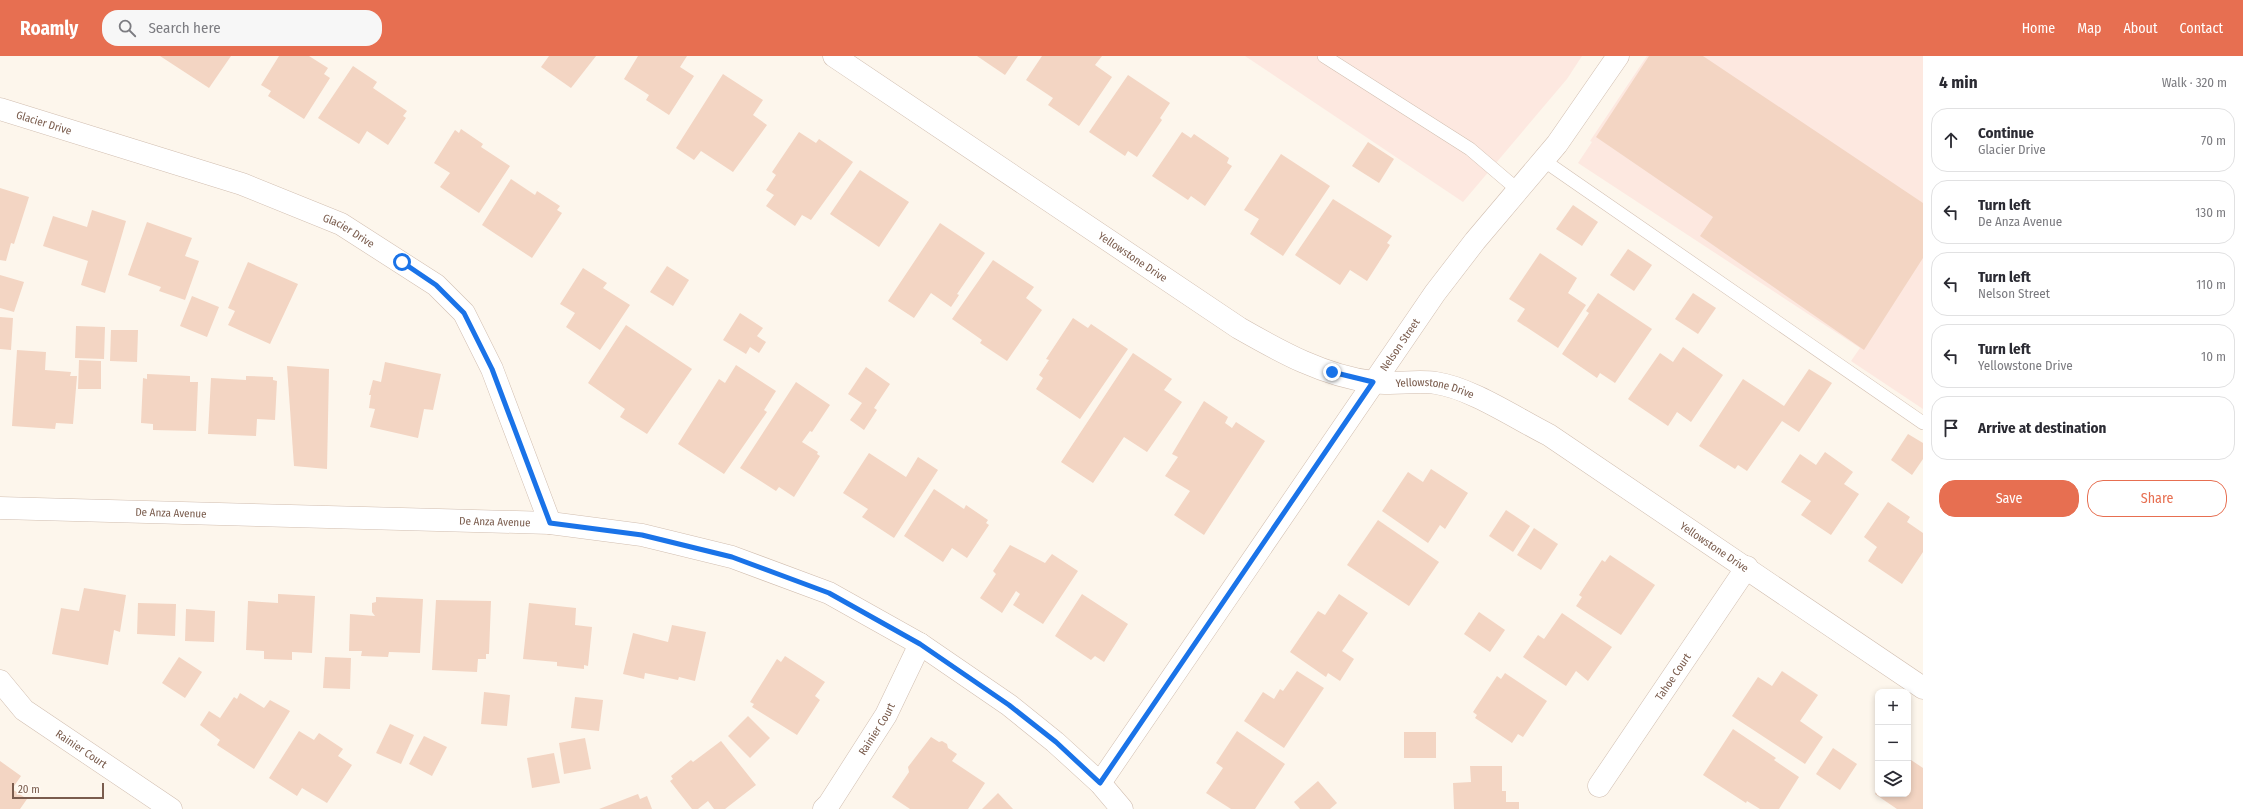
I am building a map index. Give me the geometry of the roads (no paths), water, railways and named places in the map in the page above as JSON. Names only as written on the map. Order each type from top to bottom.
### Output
[{"type":"street","name":"Yellowstone Drive","points":[[834,56],[1239,328],[1288,355],[1332,372],[1373,382],[1437,383],[1469,393],[1549,435],[1747,567],[1923,688]]},
{"type":"street","name":"Nelson Street","points":[[1100,783],[1373,382],[1444,282],[1543,160],[1618,56]]},
{"type":"street","name":"Glacier Drive","points":[[0,109],[242,184],[341,224],[436,285],[464,313],[492,369],[550,523]]},
{"type":"street","name":"De Anza Avenue","points":[[0,508],[550,523],[642,535],[732,557],[829,593],[920,644],[1009,705],[1056,742],[1100,783],[1122,809]]},
{"type":"street","name":"Tahoe Court","points":[[1599,786],[1747,567]]},
{"type":"street","name":"Rainier Court","points":[[824,809],[829,804],[886,715],[920,644]]},
{"type":"street","name":"Rainier Court","points":[[0,681],[24,710],[171,809]]},
{"type":"lane","points":[[1324,56],[1470,149],[1518,190]]},
{"type":"lane","points":[[1543,160],[1923,423]]}]
